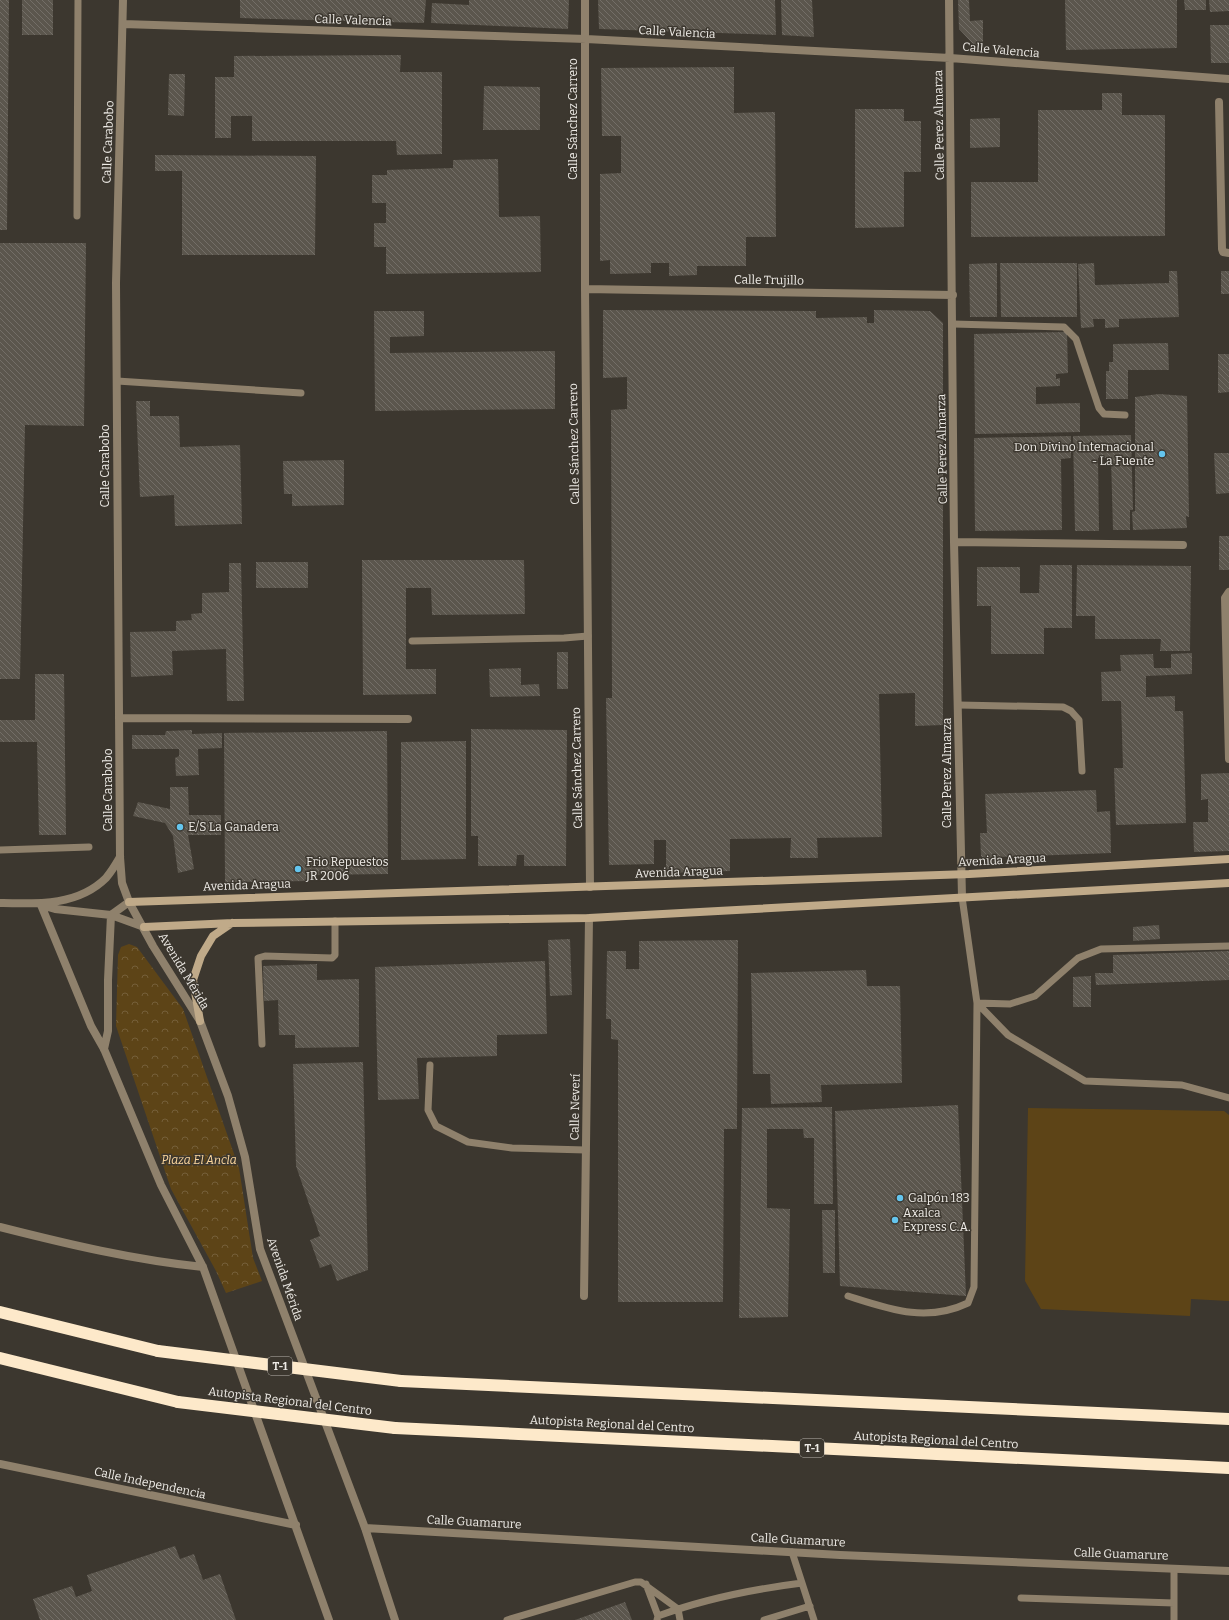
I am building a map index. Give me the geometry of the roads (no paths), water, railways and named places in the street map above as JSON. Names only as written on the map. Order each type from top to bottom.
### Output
[{"type":"highway","name":"T-1","points":[[0,1312],[158,1351],[401,1381],[1229,1419]]},
{"type":"highway","name":"Autopista Regional del Centro","points":[[0,1358],[178,1402],[395,1428],[1229,1468]]},
{"type":"street","name":"Calle Carabobo","points":[[123,0],[116,283],[120,857],[122,882],[129,902],[144,927]]},
{"type":"street","name":"Calle Sánchez Carrero","points":[[585,0],[585,289],[590,887]]},
{"type":"street","name":"Calle Perez Almarza","points":[[949,0],[953,295],[954,542],[959,705],[962,897]]},
{"type":"street","name":"Calle Valencia","points":[[123,24],[586,39],[950,58],[1229,79]]},
{"type":"street","points":[[1219,102],[1222,249],[1223,252],[1229,253]]},
{"type":"street","name":"Calle Trujillo","points":[[585,289],[953,295]]},
{"type":"street","points":[[954,542],[1183,545]]},
{"type":"street","points":[[1229,592],[1225,598],[1229,759]]},
{"type":"street","points":[[119,718],[408,718]]},
{"type":"street","points":[[40,905],[74,898],[90,891],[106,878],[120,857]]},
{"type":"street","name":"Avenida Aragua","points":[[129,902],[961,874],[1229,859]]},
{"type":"street","points":[[0,903],[40,905],[55,909],[111,915],[144,927],[233,923],[589,918],[1229,883]]},
{"type":"street","points":[[111,915],[129,902]]},
{"type":"street","points":[[40,905],[91,1026],[104,1049],[161,1185],[203,1267],[329,1620]]},
{"type":"street","points":[[104,1049],[108,1032],[108,980],[111,915]]},
{"type":"street","name":"Calle Neverí","points":[[584,1296],[589,918]]},
{"type":"street","points":[[200,1021],[194,980],[201,956],[213,936],[233,923]]},
{"type":"street","name":"Avenida Mérida","points":[[144,927],[153,946],[200,1021],[228,1096],[244,1157],[260,1249],[365,1528],[395,1620]]},
{"type":"street","points":[[0,1227],[50,1240],[161,1262],[203,1267]]},
{"type":"street","name":"Calle Independencia","points":[[0,1464],[296,1525]]},
{"type":"street","name":"Calle Guamarure","points":[[365,1528],[792,1552],[1229,1571]]},
{"type":"lane","points":[[77,216],[78,0]]},
{"type":"lane","points":[[952,324],[1064,327],[1076,339],[1099,408],[1104,414],[1125,415]]},
{"type":"lane","points":[[117,381],[301,393]]},
{"type":"lane","points":[[412,641],[588,636]]},
{"type":"lane","points":[[959,705],[1063,707],[1072,711],[1079,720],[1082,771]]},
{"type":"lane","points":[[0,850],[89,847]]},
{"type":"lane","points":[[848,1296],[892,1309],[932,1314],[953,1310],[968,1303],[974,1287],[977,1003],[962,897]]},
{"type":"lane","points":[[262,1044],[258,958],[260,956],[332,958],[335,955],[336,950],[335,921]]},
{"type":"lane","points":[[977,1003],[1010,1004],[1035,996],[1078,958],[1101,949],[1229,946]]},
{"type":"lane","points":[[977,1003],[1008,1035],[1085,1081],[1182,1085],[1229,1098]]},
{"type":"lane","points":[[430,1065],[428,1110],[436,1126],[441,1129],[468,1142],[512,1148],[586,1150]]},
{"type":"lane","points":[[792,1552],[814,1620]]},
{"type":"lane","points":[[1174,1569],[1174,1620]]},
{"type":"lane","points":[[507,1620],[635,1582],[646,1584],[678,1609],[680,1620]]},
{"type":"lane","points":[[646,1584],[658,1618],[678,1609],[730,1595],[802,1583]]},
{"type":"lane","points":[[1021,1598],[1174,1603]]},
{"type":"lane","points":[[764,1620],[810,1606]]},
{"type":"place","name":"Don Divino Internacional - La Fuente","points":[[1162,454]]},
{"type":"place","name":"E/S La Ganadera","points":[[180,827]]},
{"type":"place","name":"Frio Repuestos JR 2006","points":[[298,869]]},
{"type":"place","name":"Galpón 183","points":[[900,1198]]},
{"type":"place","name":"Axalca Express C.A.","points":[[895,1220]]},
{"type":"park label","name":"Plaza El Ancla","points":[[199,1160]]}]
